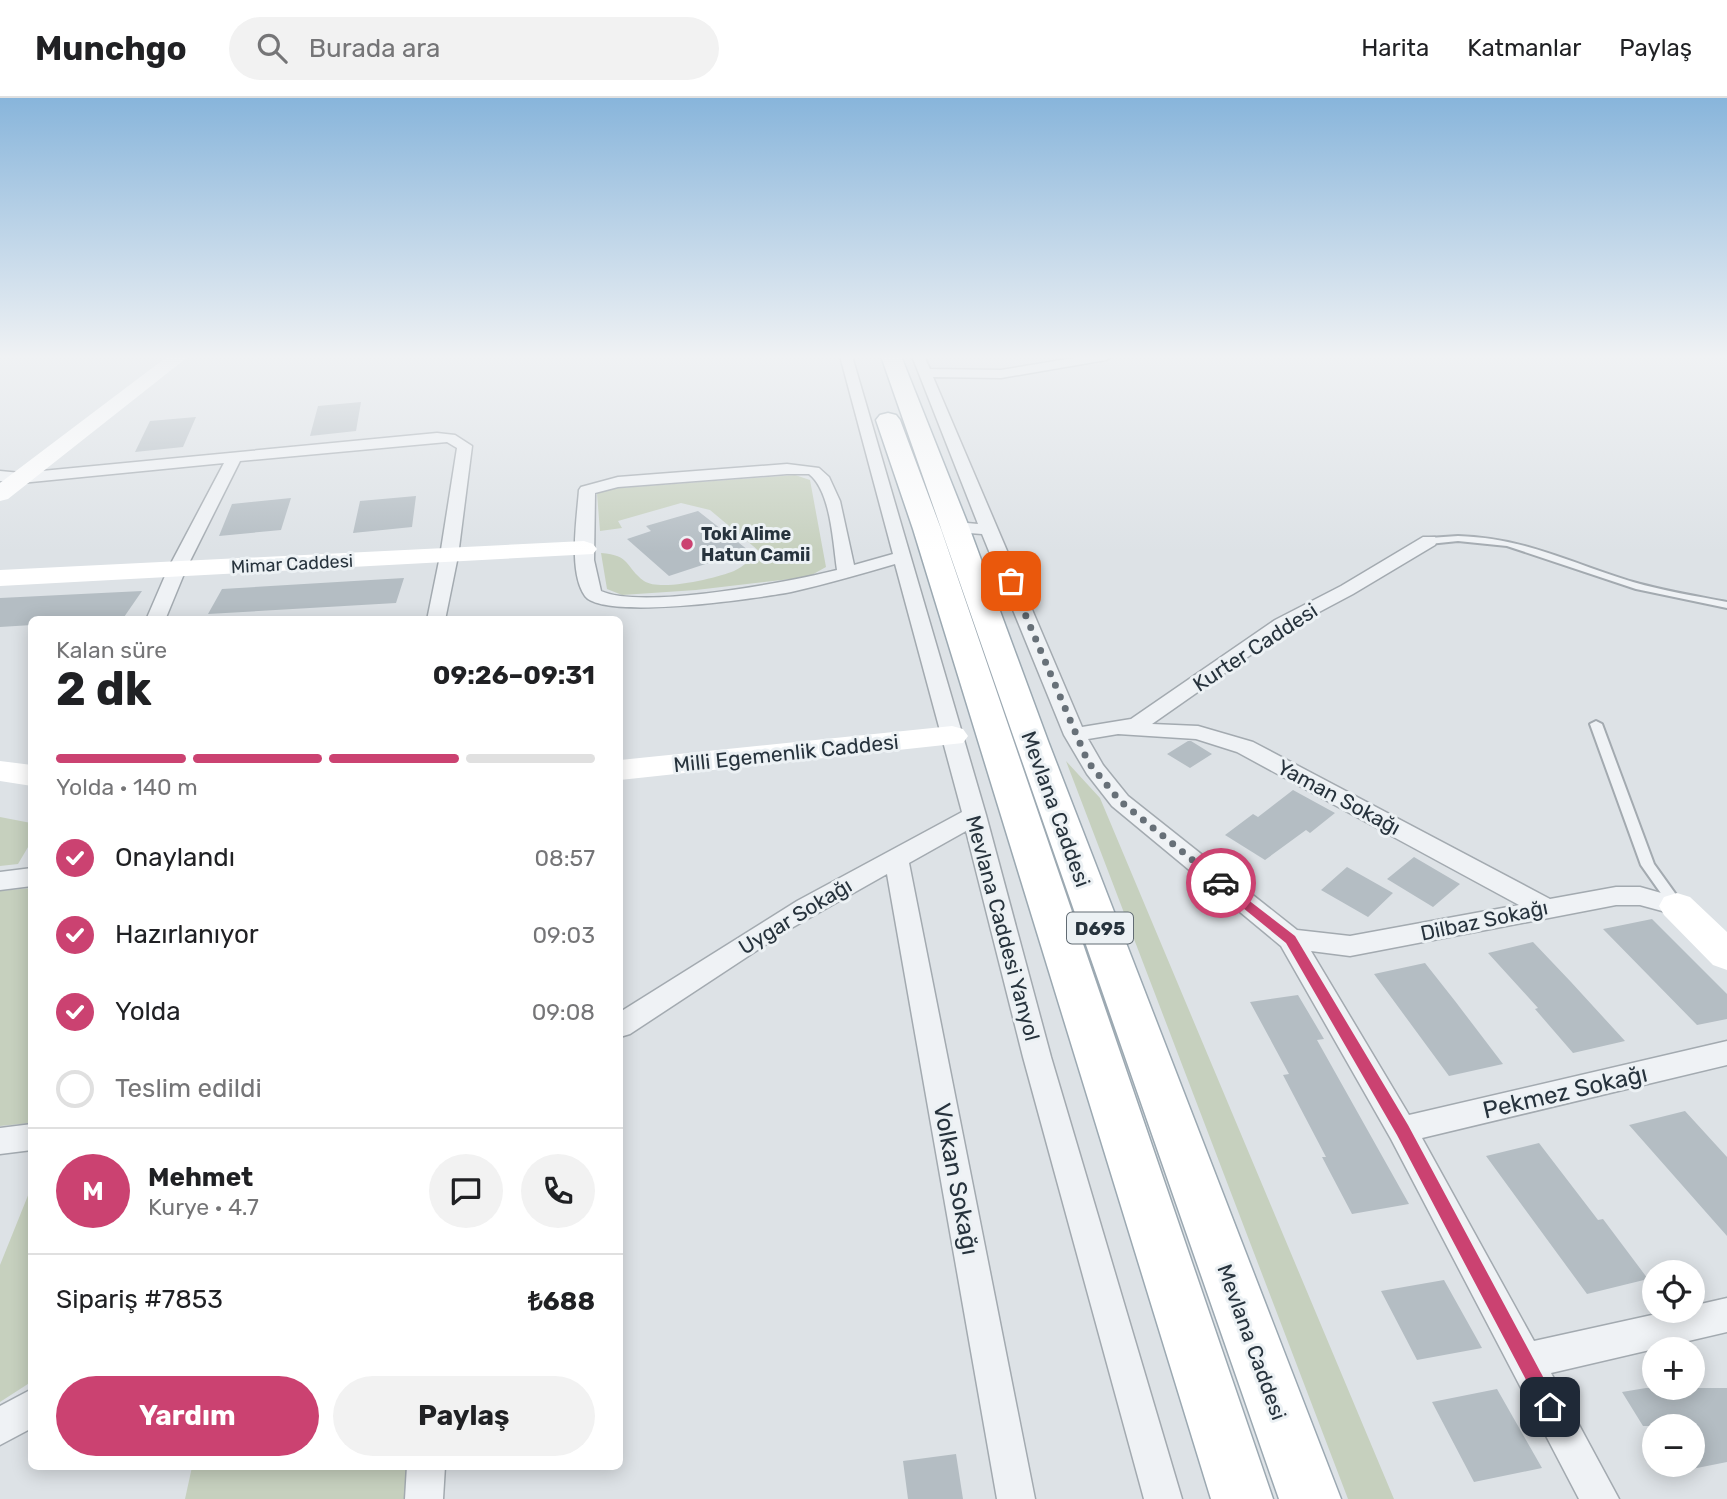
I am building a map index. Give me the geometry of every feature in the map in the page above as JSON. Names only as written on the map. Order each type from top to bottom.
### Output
[{"type":"main road","name":"Mevlana Caddesi","points":[[890,421],[1242,1499]]},
{"type":"main road","name":"Mevlana Caddesi","points":[[931,421],[973,529],[1031,741],[1310,1499]]},
{"type":"street","points":[[0,494],[11,477],[89,421]]},
{"type":"street","name":"Mevlana Caddesi Yanyol","points":[[864,421],[974,815],[1037,1056],[1163,1499]]},
{"type":"street","points":[[11,477],[437,437],[456,441],[465,446],[449,556],[437,616]]},
{"type":"street","points":[[157,616],[177,569],[235,456]]},
{"type":"street","points":[[846,572],[830,491],[822,476],[815,471],[787,469],[618,482],[600,484],[587,490],[584,549],[591,591],[604,602],[661,601],[787,587],[846,572],[902,557]]},
{"type":"street","points":[[973,529],[1088,762],[1120,801],[1290,939],[1402,1130],[1600,1499]]},
{"type":"street","name":"Kurter Caddesi","points":[[1075,735],[1137,724],[1282,624],[1429,541]]},
{"type":"street","name":"Mimar Caddesi","points":[[0,578],[584,549]]},
{"type":"street","name":"Yaman Sokağı","points":[[1121,728],[1198,733],[1245,747],[1544,908]]},
{"type":"street","name":"Milli Egemenlik Caddesi","points":[[623,770],[952,736]]},
{"type":"street","points":[[0,771],[28,775]]},
{"type":"street","name":"Uygar Sokağı","points":[[623,1024],[806,907],[944,836],[974,815]]},
{"type":"street","name":"Volkan Sokağı","points":[[896,859],[1016,1499]]},
{"type":"street","points":[[0,881],[28,878]]},
{"type":"street","name":"Dilbaz Sokağı","points":[[1290,939],[1350,946],[1616,896],[1640,896],[1677,906]]},
{"type":"street","points":[[1677,906],[1727,955]]},
{"type":"street","name":"Pekmez Sokağı","points":[[1402,1130],[1727,1053]]},
{"type":"street","points":[[0,1141],[28,1138]]},
{"type":"street","points":[[1525,1361],[1727,1315]]},
{"type":"street","points":[[0,1427],[28,1410]]},
{"type":"street","points":[[424,1499],[426,1470]]},
{"type":"lane","points":[[1429,541],[1472,537],[1522,544],[1625,582],[1727,605]]},
{"type":"lane","points":[[1596,723],[1648,865],[1677,906]]},
{"type":"green space","points":[[795,475],[810,480],[826,567],[808,577],[696,590],[622,595],[607,589],[601,553],[623,559],[644,581],[675,585],[734,571],[759,551],[710,510],[681,503],[618,521],[622,528],[600,531],[597,494],[606,489]]},
{"type":"green space","points":[[1066,761],[1100,798],[1394,1499],[1348,1499]]},
{"type":"green space","points":[[0,817],[28,822],[28,847],[18,864],[0,866]]},
{"type":"green space","points":[[28,888],[28,1123],[0,1126],[0,891]]},
{"type":"green space","points":[[28,1195],[28,1384],[0,1402],[0,1265]]},
{"type":"green space","points":[[191,1470],[409,1470],[407,1499],[185,1499]]},
{"type":"building","points":[[150,421],[194,421],[183,447],[135,452]]},
{"type":"building","points":[[314,421],[358,421],[356,431],[310,436]]},
{"type":"building","points":[[416,496],[412,527],[353,533],[360,501]]},
{"type":"building","points":[[291,498],[281,530],[219,536],[232,504]]},
{"type":"building","name":"Toki Alime Hatun Camii","points":[[698,511],[748,550],[669,576],[627,539],[651,531],[646,526]]},
{"type":"building","points":[[404,578],[396,603],[208,614],[222,589]]},
{"type":"building","points":[[142,591],[125,616],[28,616],[28,625],[0,627],[0,598]]},
{"type":"building","points":[[1188,741],[1212,754],[1190,768],[1167,754]]},
{"type":"building","points":[[1293,790],[1335,813],[1310,833],[1306,830],[1265,860],[1225,835],[1253,814],[1258,817]]},
{"type":"building","points":[[1414,857],[1460,884],[1433,907],[1387,879]]},
{"type":"building","points":[[1347,867],[1393,893],[1368,917],[1321,890]]},
{"type":"building","points":[[1652,919],[1727,994],[1727,1019],[1697,1025],[1603,929]]},
{"type":"building","points":[[1533,942],[1625,1041],[1573,1053],[1535,1009],[1538,1008],[1488,953]]},
{"type":"building","points":[[1425,963],[1503,1064],[1449,1076],[1374,974]]},
{"type":"building","points":[[1298,995],[1324,1039],[1317,1040],[1409,1204],[1352,1214],[1283,1075],[1289,1074],[1250,1002]]},
{"type":"building","points":[[1685,1111],[1727,1157],[1727,1236],[1629,1125]]},
{"type":"building","points":[[1539,1143],[1598,1220],[1603,1219],[1642,1271],[1642,1280],[1587,1294],[1486,1156]]},
{"type":"building","points":[[1444,1280],[1482,1348],[1417,1360],[1381,1291]]},
{"type":"building","points":[[1705,1388],[1727,1388],[1727,1462],[1705,1466],[1705,1414],[1642,1414],[1642,1424],[1622,1392],[1642,1389],[1642,1400],[1705,1400]]},
{"type":"building","points":[[1497,1389],[1542,1468],[1474,1482],[1432,1402]]},
{"type":"building","points":[[956,1454],[963,1499],[908,1499],[903,1461]]},
{"type":"way so far","points":[[1011,581],[1088,762],[1120,801],[1221,883]]},
{"type":"place","name":"Toki Alime Hatun Camii","points":[[687,544]]},
{"type":"route","points":[[1221,883],[1290,939],[1402,1130],[1550,1407]]}]
